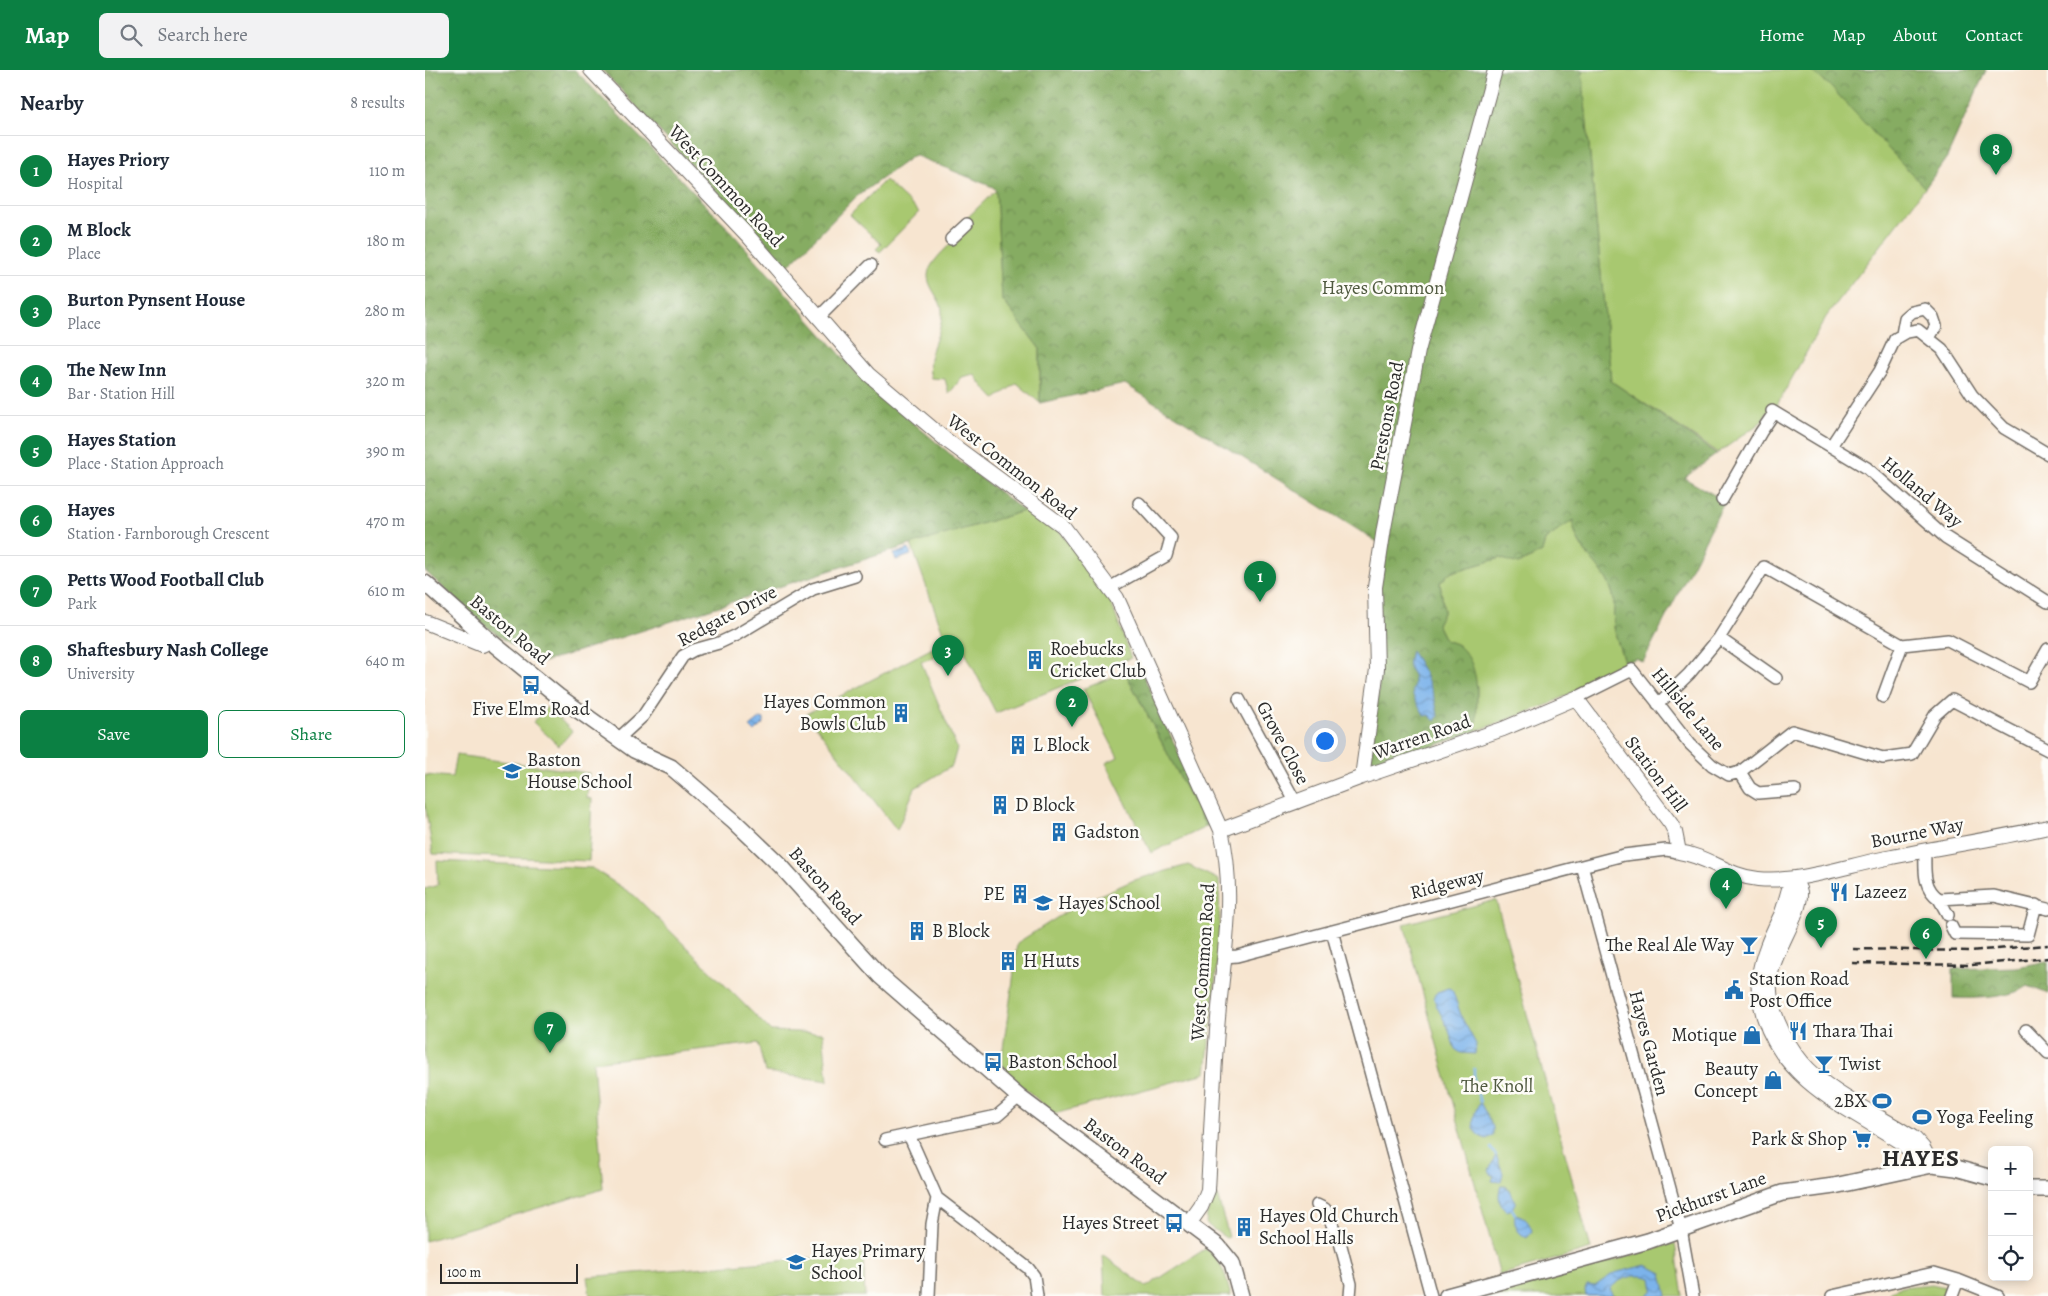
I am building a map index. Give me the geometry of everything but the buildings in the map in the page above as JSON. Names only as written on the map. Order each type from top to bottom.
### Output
[{"type":"main road","name":"Baston Road","points":[[425,583],[490,641],[558,696],[634,750],[671,767],[734,821],[780,865],[880,976],[1019,1097],[1189,1224]]},
{"type":"main road","name":"Pickhurst Lane","points":[[1447,1296],[1619,1250],[1775,1195],[1834,1186],[1932,1165],[1956,1168],[1988,1177]]},
{"type":"main road","points":[[2033,1188],[2048,1189]]},
{"type":"main road","points":[[1189,1224],[1218,1246],[1233,1263],[1241,1296]]},
{"type":"street","name":"West Common Road","points":[[591,70],[749,237],[868,374],[945,440],[1063,526],[1117,598],[1221,830],[1226,850],[1229,905],[1217,1030],[1208,1190],[1201,1207],[1189,1224]]},
{"type":"street","name":"Prestons Road","points":[[1361,777],[1377,669],[1375,587],[1386,519],[1419,351],[1495,70]]},
{"type":"street","points":[[951,239],[967,224]]},
{"type":"street","points":[[818,318],[871,265]]},
{"type":"street","points":[[1902,334],[1905,318],[1912,312],[1925,309],[1933,317],[1936,326],[1929,338]]},
{"type":"street","points":[[1831,446],[1881,371],[1895,339],[1902,334],[1918,330],[1942,349],[1972,395],[2004,428],[2048,454]]},
{"type":"street","name":"Holland Way","points":[[1722,500],[1773,412],[1867,468],[1945,537],[2048,602]]},
{"type":"street","points":[[1109,588],[1166,556],[1171,538],[1139,503]]},
{"type":"street","points":[[1658,704],[1689,674],[1719,638],[1764,567],[1902,645],[1948,640],[2029,682],[2048,650]]},
{"type":"street","name":"Redgate Drive","points":[[618,739],[643,716],[683,656],[694,650],[719,643],[736,635],[813,589],[855,576]]},
{"type":"street","points":[[425,622],[482,645],[490,641]]},
{"type":"street","points":[[1719,638],[1777,678]]},
{"type":"street","points":[[1883,697],[1902,645]]},
{"type":"street","name":"Warren Road","points":[[1221,830],[1361,777],[1503,729],[1576,698],[1632,670]]},
{"type":"street","name":"Hillside Lane","points":[[1632,670],[1690,744],[1712,765],[1729,774],[1740,772]]},
{"type":"street","name":"Station Hill","points":[[1576,698],[1671,824],[1675,832],[1679,852]]},
{"type":"street","name":"Grove Close","points":[[1239,699],[1296,803]]},
{"type":"street","points":[[1795,790],[1758,793],[1750,788],[1740,772],[1792,731],[1883,758],[1912,754],[1935,716],[1952,700],[2048,750]]},
{"type":"street","name":"Bourne Way","points":[[1793,879],[1925,850],[2048,827]]},
{"type":"street","name":"Ridgeway","points":[[1224,957],[1237,956],[1642,852],[1666,850],[1679,852]]},
{"type":"street","points":[[1925,850],[1927,887],[1939,899],[1950,928],[2028,935],[2036,904]]},
{"type":"street","points":[[1679,852],[1694,855],[1727,872],[1743,876],[1767,879],[1793,879]]},
{"type":"street","name":"Hayes Garden","points":[[1582,866],[1681,1229],[1693,1296]]},
{"type":"street","points":[[1793,879],[1799,888],[1799,899],[1773,964],[1770,984],[1775,1012],[1784,1032],[1797,1055],[1815,1074],[1915,1139],[1923,1148],[1932,1165]]},
{"type":"street","points":[[1793,879],[1787,893],[1784,908],[1766,948],[1759,976],[1759,999],[1769,1032],[1782,1054],[1803,1079],[1817,1090],[1901,1142],[1910,1151],[1916,1168]]},
{"type":"street","points":[[1939,899],[1994,896],[2036,904],[2048,909]]},
{"type":"street","points":[[1332,931],[1431,1296]]},
{"type":"street","points":[[2026,1030],[2048,1053]]},
{"type":"street","points":[[885,1140],[997,1116],[1019,1097]]},
{"type":"street","points":[[909,1135],[937,1198],[1027,1268],[1034,1276],[1037,1296]]},
{"type":"street","points":[[929,1296],[932,1224],[937,1198]]},
{"type":"street","points":[[1317,1205],[1325,1209],[1340,1242],[1351,1284],[1350,1296]]},
{"type":"street","points":[[1832,1296],[1875,1292],[1934,1273],[1958,1280],[1997,1296]]},
{"type":"street","points":[[1952,1296],[1958,1280]]},
{"type":"green space","points":[[425,70],[575,70],[725,225],[865,382],[955,458],[1024,511],[913,544],[538,664],[483,624],[425,571]]},
{"type":"green space","name":"Hayes Common","points":[[602,70],[1582,70],[1611,381],[1717,454],[1684,478],[1725,501],[1643,662],[1636,658],[1625,664],[1614,627],[1614,599],[1611,589],[1601,571],[1578,540],[1573,520],[1545,540],[1542,552],[1518,564],[1500,558],[1449,573],[1440,583],[1444,611],[1437,624],[1445,640],[1459,646],[1472,664],[1477,686],[1476,731],[1370,769],[1379,683],[1380,589],[1387,548],[1125,384],[1040,403],[1040,349],[1002,299],[996,191],[993,187],[914,155],[856,197],[787,267]]},
{"type":"green space","points":[[1582,70],[1986,70],[1947,157],[1826,317],[1776,407],[1773,405],[1760,423],[1718,453],[1611,381]]},
{"type":"green space","points":[[1810,70],[1986,70],[1947,157],[1925,188],[1829,85]]},
{"type":"green space","points":[[885,180],[919,212],[880,252],[876,249],[881,244],[850,215]]},
{"type":"green space","points":[[996,190],[1002,299],[1040,349],[1040,403],[1017,383],[995,399],[974,374],[962,377],[949,394],[945,379],[931,378],[930,360],[942,320],[942,311],[939,300],[928,279],[930,268],[943,251],[970,226],[965,220]]},
{"type":"green space","points":[[1024,511],[1059,530],[1110,600],[1131,658],[996,713],[962,646],[921,662],[957,748],[952,766],[915,788],[897,830],[806,714],[946,641],[911,544]]},
{"type":"green space","points":[[1573,520],[1578,541],[1607,579],[1611,589],[1614,599],[1614,627],[1625,664],[1550,704],[1476,731],[1477,686],[1458,645],[1445,640],[1437,624],[1444,611],[1440,583],[1449,573],[1500,558],[1518,564],[1542,552],[1545,540]]},
{"type":"green space","points":[[1139,666],[1211,824],[1206,827],[1125,672]]},
{"type":"green space","points":[[1125,672],[1206,827],[1151,853],[1106,763],[1118,757],[1083,689]]},
{"type":"green space","points":[[547,707],[572,731],[559,746],[533,722]]},
{"type":"green space","points":[[456,755],[589,773],[587,798],[592,799],[589,861],[433,854],[425,804],[425,775],[452,777]]},
{"type":"green space","points":[[437,861],[592,868],[635,896],[771,1031],[823,1033],[828,1081],[765,1072],[758,1043],[593,1062],[603,1189],[425,1241],[425,889],[438,885]]},
{"type":"green space","points":[[1188,865],[1219,880],[1220,935],[1206,1073],[1054,1114],[1011,1076],[1001,1062],[1017,943],[1077,905],[1134,880]]},
{"type":"green space","name":"The Knoll","points":[[1496,900],[1591,1249],[1500,1275],[1404,924]]},
{"type":"green space","points":[[2048,961],[2048,994],[2028,986],[2003,995],[1982,998],[1953,998],[1953,969],[2017,967]]},
{"type":"green space","points":[[1217,1195],[1229,1237],[1226,1238],[1206,1224],[1207,1214]]},
{"type":"green space","points":[[1675,1243],[1683,1296],[1487,1296]]},
{"type":"green space","points":[[1205,1249],[1216,1258],[1225,1276],[1231,1296],[1105,1296],[1103,1255],[1146,1287]]},
{"type":"green space","name":"Hayes Primary School","points":[[863,1254],[865,1296],[590,1296],[587,1277]]},
{"type":"green space","points":[[1932,1284],[1945,1287],[1946,1296],[1887,1296],[1890,1291],[1901,1287]]},
{"type":"water","points":[[909,549],[911,555],[896,560],[894,554]]},
{"type":"water","points":[[1411,651],[1432,690],[1438,716],[1435,721],[1429,715],[1424,716],[1413,696],[1414,678],[1409,667]]},
{"type":"water","points":[[761,718],[764,719],[764,723],[755,732],[750,727]]},
{"type":"water","points":[[1448,988],[1452,989],[1462,1018],[1476,1044],[1475,1054],[1461,1053],[1455,1049],[1448,1028],[1436,1005],[1434,998],[1437,992]]},
{"type":"water","points":[[1480,1102],[1493,1127],[1493,1135],[1487,1139],[1477,1133],[1473,1124]]},
{"type":"water","points":[[1496,1155],[1503,1173],[1501,1182],[1492,1181],[1494,1176],[1490,1174],[1489,1170]]},
{"type":"water","points":[[1501,1186],[1506,1186],[1516,1201],[1512,1209],[1507,1211],[1499,1200]]},
{"type":"water","points":[[1515,1214],[1524,1218],[1530,1225],[1532,1231],[1527,1238],[1517,1228]]},
{"type":"water","points":[[1646,1265],[1662,1273],[1667,1296],[1646,1296],[1653,1290],[1651,1278],[1635,1276],[1624,1279],[1614,1285],[1610,1289],[1614,1296],[1586,1296],[1585,1290],[1587,1285],[1595,1286],[1614,1273]]},
{"type":"waterway","points":[[1474,1069],[1474,1081],[1480,1102]]},
{"type":"waterway","points":[[1491,1148],[1496,1155]]},
{"type":"waterway","points":[[1512,1209],[1515,1214]]},
{"type":"railway","points":[[1853,949],[1969,951],[2048,945]]},
{"type":"railway","points":[[1852,963],[1971,965],[2048,958]]},
{"type":"place","name":"Shaftesbury Nash College","points":[[1996,175]]},
{"type":"place","name":"Hayes Priory","points":[[1260,602]]},
{"type":"place","name":"Roebucks Cricket Club","points":[[1035,660]]},
{"type":"place","name":"Burton Pynsent House","points":[[948,676]]},
{"type":"place","name":"Five Elms Road","points":[[531,685]]},
{"type":"place","name":"Hayes Common Bowls Club","points":[[901,713]]},
{"type":"place","name":"M Block","points":[[1072,727]]},
{"type":"place","name":"L Block","points":[[1018,745]]},
{"type":"place","name":"Baston House School","points":[[512,771]]},
{"type":"place","name":"D Block","points":[[1000,805]]},
{"type":"place","name":"Gadston","points":[[1059,832]]},
{"type":"place","name":"Lazeez","points":[[1839,892]]},
{"type":"place","name":"PE","points":[[1020,894]]},
{"type":"place","name":"Hayes School","points":[[1043,903]]},
{"type":"place","name":"The New Inn","points":[[1726,909]]},
{"type":"place","name":"B Block","points":[[917,931]]},
{"type":"place","name":"The Real Ale Way","points":[[1749,945]]},
{"type":"place","name":"Hayes Station","points":[[1821,948]]},
{"type":"place","name":"Hayes","points":[[1926,959]]},
{"type":"place","name":"H Huts","points":[[1008,961]]},
{"type":"place","name":"Station Road Post Office","points":[[1734,990]]},
{"type":"place","name":"Thara Thai","points":[[1798,1031]]},
{"type":"place","name":"Motique","points":[[1752,1035]]},
{"type":"place","name":"Petts Wood Football Club","points":[[550,1053]]},
{"type":"place","name":"Baston School","points":[[993,1062]]},
{"type":"place","name":"Twist","points":[[1824,1064]]},
{"type":"place","name":"Beauty Concept","points":[[1773,1080]]},
{"type":"place","name":"2BX","points":[[1882,1101]]},
{"type":"place","name":"Yoga Feeling","points":[[1922,1117]]},
{"type":"place","name":"Park & Shop","points":[[1862,1139]]},
{"type":"place","name":"Hayes Street","points":[[1174,1223]]},
{"type":"place","name":"Hayes Old Church School Halls","points":[[1244,1227]]},
{"type":"place","name":"Hayes Primary School","points":[[796,1262]]},
{"type":"district","name":"HAYES","points":[[1921,1158]]}]
